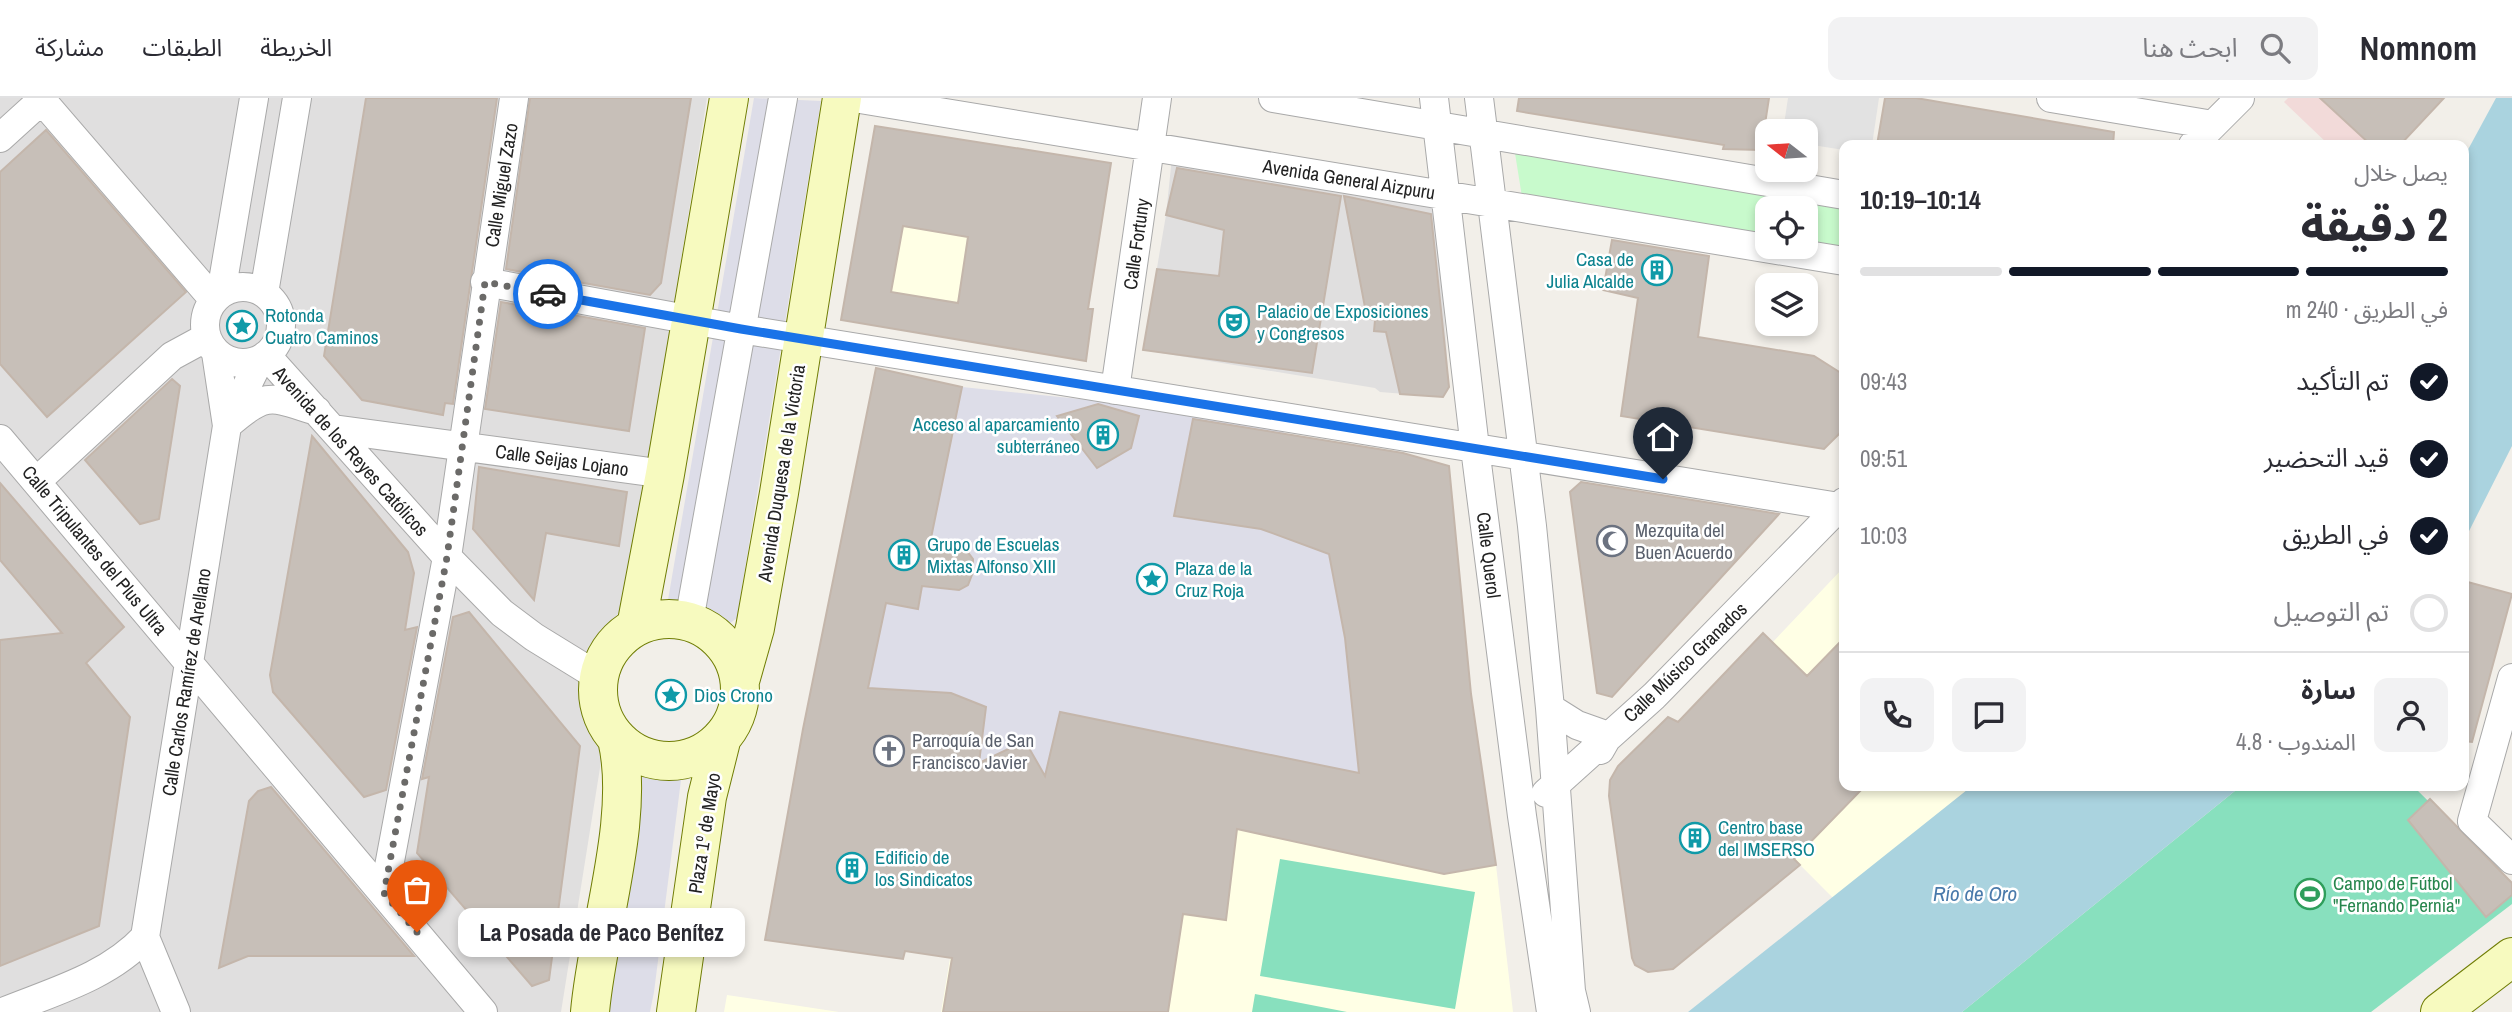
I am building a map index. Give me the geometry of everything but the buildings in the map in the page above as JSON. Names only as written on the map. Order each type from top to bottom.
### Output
[{"type":"main road","points":[[636,627],[729,98]]},
{"type":"main road","name":"Avenida Duquesa de la Victoria","points":[[740,681],[760,601],[842,98]]},
{"type":"main road","points":[[589,1009],[623,796],[622,759],[617,739],[605,720],[598,700],[599,677],[606,657],[618,639],[636,627],[671,618],[688,621],[708,630],[723,643],[734,661],[740,681],[739,701],[733,720],[722,737],[704,752],[682,760],[658,760],[636,753],[617,739]]},
{"type":"main road","name":"Plaza 1º de Mayo","points":[[676,1012],[707,797],[722,737]]},
{"type":"main road","points":[[2462,1006],[2512,957]]},
{"type":"street","points":[[217,297],[238,287],[264,293],[272,300],[281,319],[278,339],[263,357],[237,363],[211,345],[205,319],[217,297],[254,98]]},
{"type":"street","points":[[264,293],[297,98]]},
{"type":"street","name":"Calle Miguel Zazo","points":[[384,893],[447,557],[485,282],[514,98]]},
{"type":"street","points":[[688,621],[783,98]]},
{"type":"street","name":"Avenida General Aizpuru","points":[[854,98],[1839,260]]},
{"type":"street","name":"Calle Fortuny","points":[[1115,390],[1157,98]]},
{"type":"street","points":[[1273,98],[1839,194]]},
{"type":"street","name":"Calle Querol","points":[[1434,98],[1522,816],[1551,1012]]},
{"type":"street","points":[[1479,98],[1494,203],[1550,708],[1571,991],[1576,1012]]},
{"type":"street","points":[[2051,98],[2203,135],[2240,98]]},
{"type":"street","points":[[0,138],[42,99],[217,297]]},
{"type":"street","points":[[485,282],[741,329],[1839,505]]},
{"type":"street","points":[[37,481],[172,356],[211,345]]},
{"type":"street","name":"Calle Carlos Ramírez de Arellano","points":[[211,345],[227,426]]},
{"type":"street","name":"Avenida de los Reyes Católicos","points":[[263,357],[325,420],[447,557],[502,613],[534,637],[599,677]]},
{"type":"street","name":"Calle Carlos Ramírez de Arellano","points":[[145,937],[227,426],[263,357]]},
{"type":"street","points":[[227,426],[254,402],[269,398],[325,420]]},
{"type":"street","name":"Calle Seijas Lojano","points":[[325,420],[462,447],[665,474]]},
{"type":"street","name":"Calle Tripulantes del Plus Ultra","points":[[0,439],[483,1012]]},
{"type":"street","name":"Calle Músico Granados","points":[[1522,816],[1654,696],[1839,508]]},
{"type":"street","points":[[2512,678],[2472,821],[2512,860]]},
{"type":"street","points":[[1550,708],[1577,725],[1608,736],[1582,776],[1559,826]]},
{"type":"street","points":[[3,1012],[105,970],[128,956],[145,937],[176,1012]]},
{"type":"shaded area","points":[[0,98],[707,98],[561,1012],[0,1012]]},
{"type":"shaded area","points":[[754,98],[821,101],[737,618],[729,624],[691,612],[668,600]]},
{"type":"shaded area","points":[[1788,98],[1879,98],[1873,140],[1839,140],[1839,149],[1818,146],[1818,119],[1785,119]]},
{"type":"shaded area","points":[[2288,98],[2444,98],[2406,140],[2324,140],[2284,102]]},
{"type":"shaded area","points":[[1172,157],[1437,203],[1449,387],[1443,397],[1380,392],[1375,388],[1143,350],[1166,215]]},
{"type":"shaded area","points":[[866,179],[973,196],[953,339],[841,320]]},
{"type":"shaded area","name":"Plaza de la Cruz Roja","points":[[962,387],[1287,420],[1261,529],[1329,554],[1345,638],[1359,773],[1060,712],[1045,776],[1025,742],[979,763],[986,708],[863,688],[886,603],[918,609],[922,586],[959,590],[968,585],[973,572],[973,559],[967,551],[958,544],[931,538]]},
{"type":"shaded area","points":[[1839,572],[1839,791],[1966,791],[1833,898],[1678,742]]},
{"type":"shaded area","points":[[641,775],[653,780],[681,780],[654,992],[650,1012],[606,1012]]},
{"type":"shaded area","points":[[975,810],[1237,829],[1444,874],[1496,865],[1513,1012],[941,1012]]},
{"type":"shaded area","points":[[727,995],[839,1012],[724,1012]]},
{"type":"green space","points":[[1514,147],[1793,196],[1755,196],[1755,237],[1522,197]]},
{"type":"green space","points":[[1818,200],[1839,204],[1839,251],[1818,248]]},
{"type":"green space","name":"Campo de Fútbol \"Fernando Pernia\"","points":[[2235,791],[2418,791],[2512,884],[2512,904],[2371,1012],[1962,1012]]},
{"type":"green space","points":[[1280,859],[1475,892],[1455,1009],[1260,976]]},
{"type":"green space","points":[[1255,994],[1347,1012],[1252,1012]]},
{"type":"water","points":[[2496,98],[2512,98],[2512,446],[2469,531],[2469,148]]},
{"type":"water","name":"Río de Oro","points":[[1966,791],[2235,791],[1962,1012],[1688,1012]]},
{"type":"way so far","points":[[417,932],[384,893],[447,557],[485,282],[548,294]]},
{"type":"place","name":"Casa de Julia Alcalde","points":[[1657,270]]},
{"type":"place","name":"Palacio de Exposiciones y Congresos","points":[[1234,322]]},
{"type":"place","name":"Rotonda Cuatro Caminos","points":[[242,326]]},
{"type":"place","name":"Acceso al aparcamiento subterráneo","points":[[1103,435]]},
{"type":"place","name":"Mezquita del Buen Acuerdo","points":[[1612,541]]},
{"type":"place","name":"Grupo de Escuelas Mixtas Alfonso XIII","points":[[904,555]]},
{"type":"place","name":"Plaza de la Cruz Roja","points":[[1152,579]]},
{"type":"place","name":"Dios Crono","points":[[671,695]]},
{"type":"place","name":"Parroquía de San Francisco Javier","points":[[889,751]]},
{"type":"place","name":"Centro base del IMSERSO","points":[[1695,838]]},
{"type":"place","name":"Edificio de los Sindicatos","points":[[852,868]]},
{"type":"place","name":"Campo de Fútbol \"Fernando Pernia\"","points":[[2310,894]]},
{"type":"place","name":"La Posada de Paco Benítez","points":[[417,932]]},
{"type":"route","points":[[548,294],[741,329],[1663,479]]}]
